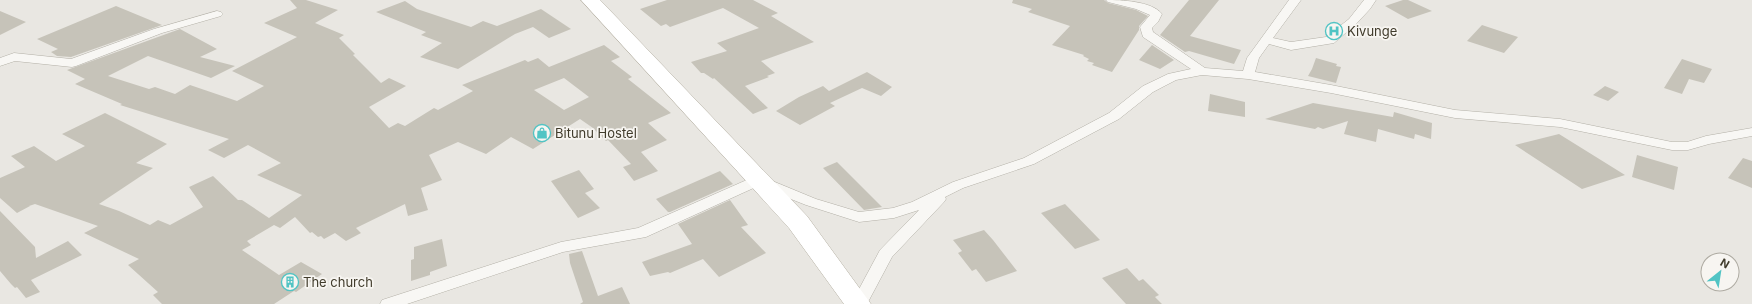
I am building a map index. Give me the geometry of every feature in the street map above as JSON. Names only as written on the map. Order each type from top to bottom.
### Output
[{"type":"main road","points":[[590,0],[798,222],[858,304]]},
{"type":"street","points":[[1112,0],[1140,7],[1156,14],[1154,20],[1146,27],[1147,34],[1202,71]]},
{"type":"street","points":[[1248,75],[1252,58],[1295,0]]},
{"type":"street","points":[[1265,40],[1291,46],[1330,40],[1353,21],[1366,7],[1370,0]]},
{"type":"street","points":[[0,62],[14,57],[72,63],[158,31],[217,14]]},
{"type":"street","points":[[388,304],[561,247],[641,233],[758,180],[811,202],[858,217],[894,213],[916,206],[958,185],[1029,161],[1114,116],[1148,89],[1172,77],[1202,71],[1248,75],[1331,89],[1455,114],[1560,123],[1672,146],[1688,146],[1706,140],[1752,132]]},
{"type":"street","points":[[1706,140],[1739,140],[1752,142]]},
{"type":"street","points":[[858,304],[886,254],[936,200],[958,185]]},
{"type":"building","points":[[290,0],[306,0],[338,10],[315,23],[344,35],[339,38],[355,54],[353,55],[381,83],[389,78],[406,86],[369,107],[389,128],[398,123],[405,126],[434,108],[438,110],[473,91],[462,85],[525,60],[528,62],[538,58],[549,67],[604,45],[620,57],[611,61],[632,77],[628,79],[671,113],[648,123],[667,140],[641,152],[658,171],[634,181],[623,167],[631,164],[608,140],[606,141],[593,128],[580,119],[533,149],[511,137],[486,154],[458,142],[429,155],[442,180],[421,188],[428,210],[408,216],[405,204],[356,228],[361,233],[346,241],[335,233],[324,239],[321,236],[318,237],[312,232],[310,233],[295,217],[280,228],[274,225],[247,241],[251,245],[242,250],[279,275],[301,262],[322,274],[296,292],[294,291],[274,304],[162,304],[153,295],[158,292],[128,265],[139,259],[84,233],[98,226],[35,204],[17,213],[0,198],[0,178],[25,167],[11,156],[34,146],[56,161],[85,146],[62,134],[105,113],[167,144],[136,163],[153,168],[99,204],[150,225],[158,220],[170,225],[203,207],[189,187],[213,176],[238,200],[242,200],[269,218],[302,195],[257,175],[281,163],[248,145],[224,158],[208,150],[229,139],[120,105],[122,104],[75,84],[85,79],[67,70],[180,29],[217,49],[200,57],[235,66],[211,78],[148,56],[108,76],[149,89],[155,87],[175,94],[190,85],[237,101],[264,86],[232,71],[297,37],[264,23],[297,8]],"holes":[[[564,78],[589,97],[564,110],[534,90]]]},
{"type":"building","points":[[667,0],[753,0],[778,13],[771,16],[814,42],[761,61],[775,73],[767,76],[769,77],[745,86],[768,108],[753,114],[714,78],[713,79],[704,73],[701,73],[691,62],[727,51],[717,43],[759,28],[723,8],[670,27],[666,24],[661,26],[640,9]]},
{"type":"building","points":[[1013,0],[1104,0],[1108,3],[1136,10],[1148,16],[1139,26],[1139,30],[1112,72],[1092,65],[1094,63],[1087,61],[1089,59],[1083,56],[1084,55],[1052,45],[1070,26],[1028,12],[1032,9],[1012,3]]},
{"type":"building","points":[[1189,0],[1219,0],[1190,36],[1241,50],[1234,64],[1189,51],[1185,52],[1160,35]]},
{"type":"building","points":[[1403,0],[1408,0],[1432,11],[1408,19],[1385,6]]},
{"type":"building","points":[[405,1],[417,9],[471,27],[483,21],[497,26],[541,9],[571,29],[549,38],[533,27],[515,34],[458,69],[420,57],[442,43],[421,35],[426,32],[376,12]]},
{"type":"building","points":[[116,6],[162,25],[71,57],[57,56],[51,52],[58,49],[37,39]]},
{"type":"building","points":[[0,11],[26,22],[0,35]]},
{"type":"building","points":[[1482,25],[1518,37],[1504,53],[1467,41]]},
{"type":"building","points":[[1152,45],[1174,60],[1160,69],[1139,60]]},
{"type":"building","points":[[1316,58],[1337,64],[1336,66],[1341,67],[1336,83],[1308,76]]},
{"type":"building","points":[[1682,59],[1712,69],[1704,83],[1689,79],[1682,94],[1664,88]]},
{"type":"building","points":[[867,72],[892,87],[881,96],[862,88],[830,103],[835,106],[800,125],[776,111],[799,97],[823,86],[829,91]]},
{"type":"building","points":[[1605,86],[1619,92],[1608,101],[1593,95]]},
{"type":"building","points":[[1210,94],[1245,102],[1245,117],[1208,111]]},
{"type":"building","points":[[1313,103],[1393,117],[1394,112],[1432,123],[1431,139],[1415,134],[1414,139],[1378,129],[1376,142],[1344,134],[1348,121],[1323,129],[1318,127],[1315,129],[1265,119]]},
{"type":"building","points":[[1559,134],[1625,175],[1582,189],[1515,145]]},
{"type":"building","points":[[1637,155],[1678,167],[1674,190],[1632,177]]},
{"type":"building","points":[[1743,158],[1752,161],[1752,188],[1728,178]]},
{"type":"building","points":[[837,162],[882,207],[864,210],[823,168]]},
{"type":"building","points":[[579,170],[594,189],[585,193],[600,208],[578,218],[551,181]]},
{"type":"building","points":[[720,171],[733,184],[670,212],[668,212],[656,199]]},
{"type":"building","points":[[730,200],[748,225],[741,227],[766,253],[719,277],[703,259],[670,273],[668,272],[650,276],[642,262],[692,244],[678,224]]},
{"type":"building","points":[[1065,204],[1100,240],[1075,249],[1041,213]]},
{"type":"building","points":[[0,211],[35,247],[36,258],[68,241],[82,255],[31,280],[40,292],[26,298],[0,271]]},
{"type":"building","points":[[984,230],[1017,271],[986,282],[976,269],[972,271],[958,253],[962,251],[953,240]]},
{"type":"building","points":[[442,239],[447,266],[430,272],[430,275],[411,281],[411,260],[414,259],[414,247]]},
{"type":"building","points":[[582,251],[598,296],[622,287],[630,304],[580,304],[583,302],[570,263],[569,254]]},
{"type":"building","points":[[1127,268],[1139,281],[1143,279],[1159,295],[1155,297],[1162,304],[1126,304],[1102,278]]},
{"type":"place","name":"Kivunge","points":[[1334,31]]},
{"type":"place","name":"Bitunu Hostel","points":[[542,133]]},
{"type":"place","name":"The church","points":[[290,282]]}]
